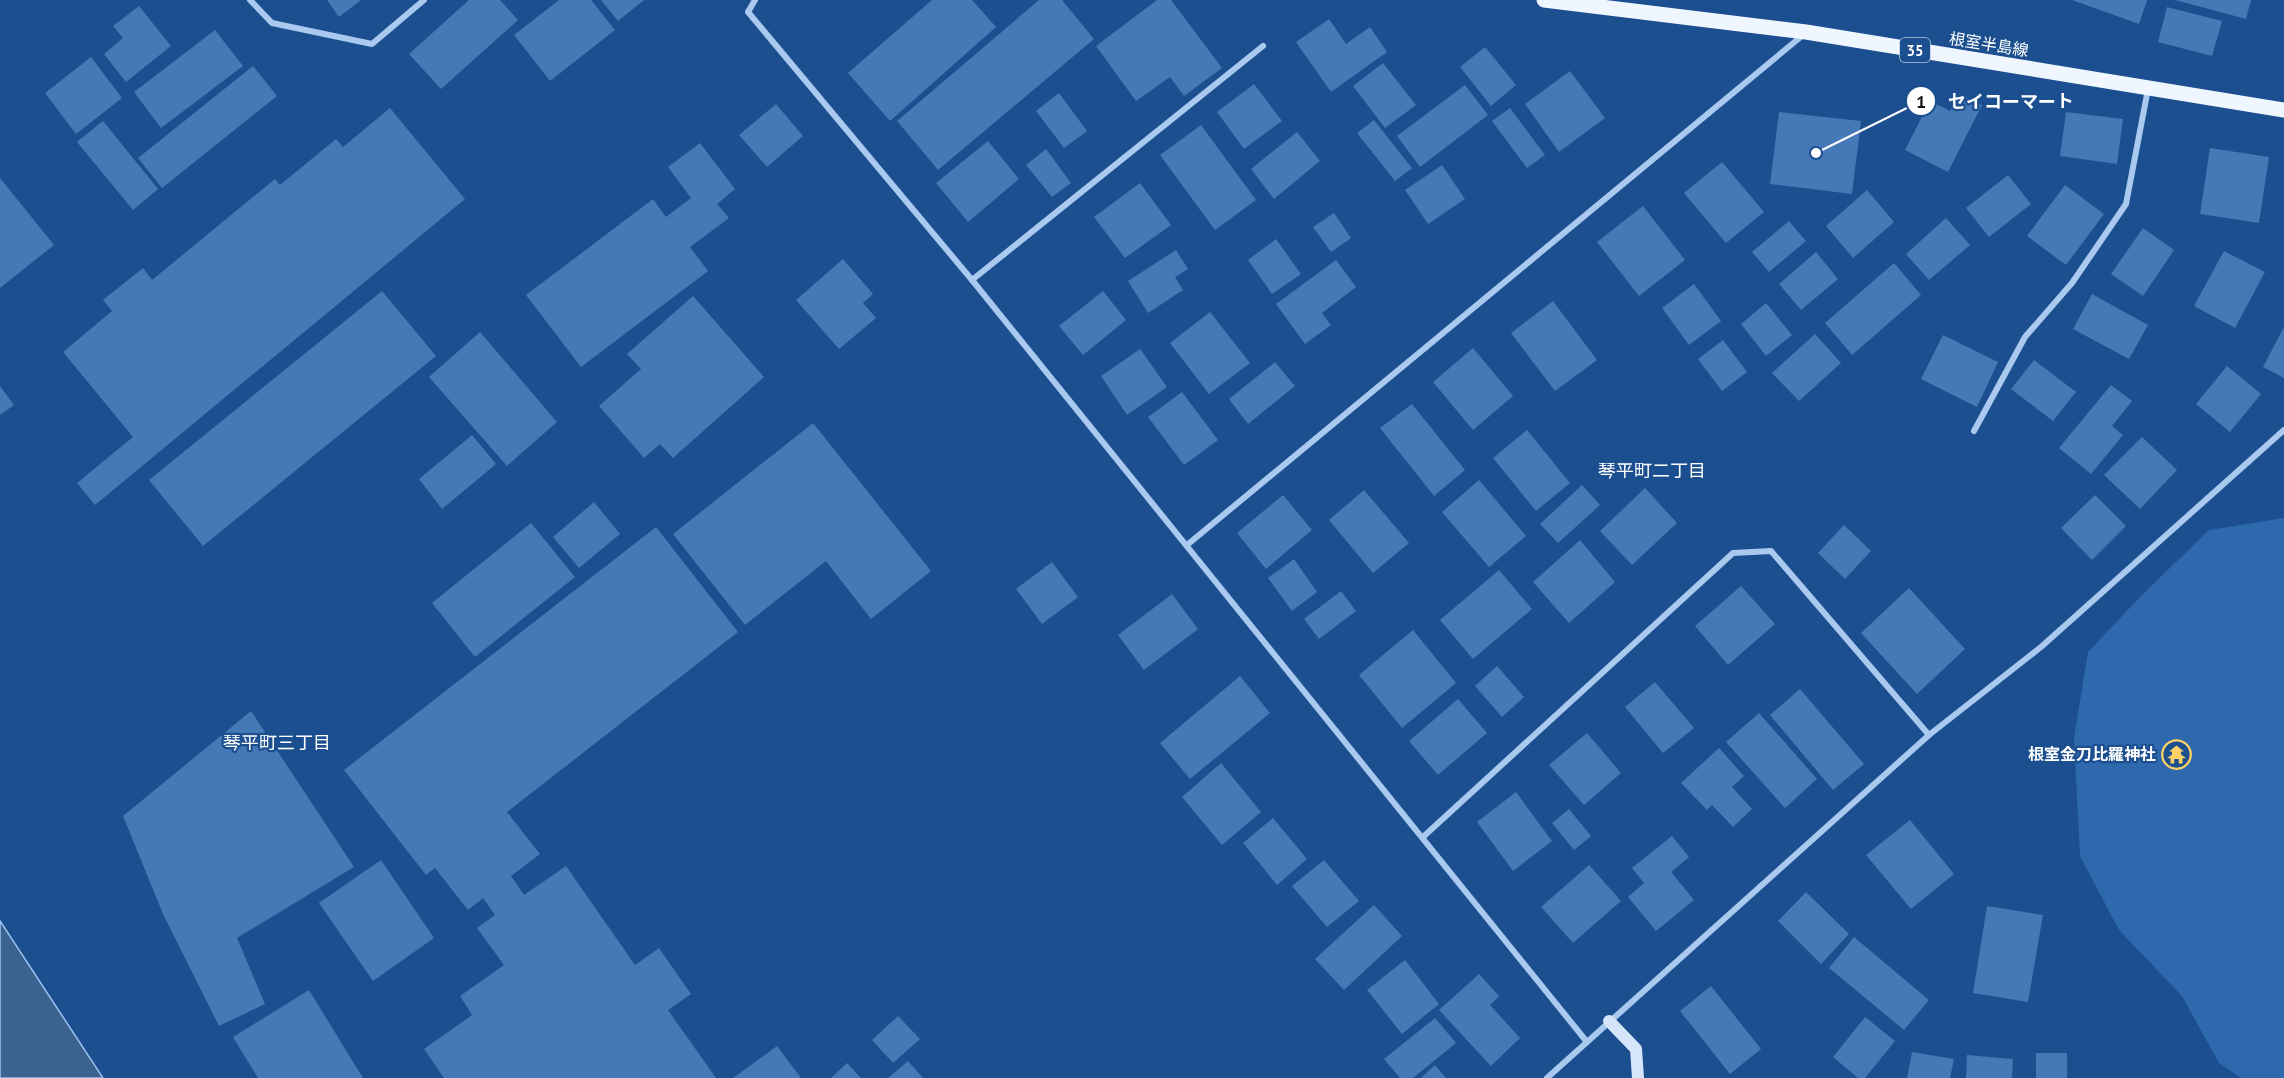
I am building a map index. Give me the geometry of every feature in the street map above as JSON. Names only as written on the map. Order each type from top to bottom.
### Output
[{"type":"main road","name":"根室半島線","points":[[1544,0],[1806,32],[2284,110]]},
{"type":"street","points":[[250,0],[272,23],[372,44],[424,0]]},
{"type":"street","points":[[755,0],[748,12],[972,280],[1587,1042]]},
{"type":"street","points":[[1630,0],[1641,13]]},
{"type":"street","points":[[1187,545],[1806,32]]},
{"type":"street","points":[[972,280],[1263,46]]},
{"type":"street","points":[[1974,431],[2025,337],[2072,283],[2126,204],[2148,88]]},
{"type":"street","points":[[1547,1078],[1929,735],[2041,647],[2284,430]]},
{"type":"street","points":[[1423,837],[1733,553],[1771,551],[1929,735]]},
{"type":"street","points":[[1609,1021],[1636,1049],[1638,1078]]},
{"type":"shaded area","name":"根室金刀比羅神社","points":[[2284,518],[2284,1078],[2241,1078],[2219,1063],[2182,996],[2119,930],[2080,856],[2074,738],[2088,652],[2142,595],[2209,530]]},
{"type":"shaded area","points":[[0,921],[103,1078],[0,1078]]},
{"type":"building","points":[[327,0],[361,0],[339,17]]},
{"type":"building","points":[[469,0],[500,0],[518,20],[441,89],[409,54]]},
{"type":"building","points":[[559,0],[591,0],[615,30],[550,81],[514,35]]},
{"type":"building","points":[[601,0],[644,0],[618,21]]},
{"type":"building","points":[[932,0],[972,0],[996,27],[890,121],[848,73]]},
{"type":"building","points":[[1039,0],[1062,0],[1094,39],[938,170],[897,121]]},
{"type":"building","points":[[1157,0],[1171,0],[1222,68],[1184,96],[1170,77],[1136,101],[1096,46]]},
{"type":"building","points":[[2072,0],[2147,0],[2139,24]]},
{"type":"building","points":[[2175,0],[2251,0],[2246,19]]},
{"type":"building","points":[[139,6],[171,46],[126,82],[104,54],[123,38],[113,26]]},
{"type":"building","points":[[2167,7],[2222,21],[2212,56],[2158,42]]},
{"type":"building","points":[[1329,19],[1346,44],[1370,27],[1387,52],[1331,92],[1296,42]]},
{"type":"building","points":[[215,30],[243,66],[161,128],[134,92]]},
{"type":"building","points":[[1485,47],[1516,85],[1491,106],[1460,67]]},
{"type":"building","points":[[91,57],[122,98],[76,134],[45,93]]},
{"type":"building","points":[[1383,63],[1416,105],[1385,128],[1353,86]]},
{"type":"building","points":[[253,66],[277,96],[162,188],[138,158]]},
{"type":"building","points":[[1570,71],[1605,118],[1559,152],[1525,104]]},
{"type":"building","points":[[1254,84],[1282,121],[1244,149],[1217,112]]},
{"type":"building","points":[[1465,85],[1488,115],[1420,167],[1397,136]]},
{"type":"building","points":[[1059,93],[1087,131],[1064,148],[1036,111]]},
{"type":"building","points":[[1959,94],[1982,105],[1948,172],[1905,150],[1930,101],[1950,111]]},
{"type":"building","points":[[776,104],[803,136],[767,167],[739,135]]},
{"type":"building","points":[[390,108],[465,199],[95,505],[77,483],[133,437],[63,352],[112,311],[103,300],[143,268],[152,280],[275,179],[280,185],[336,139],[343,147]]},
{"type":"building","points":[[1510,108],[1545,155],[1527,168],[1492,121]]},
{"type":"building","points":[[1779,112],[1861,121],[1852,194],[1770,184]]},
{"type":"building","points":[[2066,112],[2123,119],[2117,164],[2060,156]]},
{"type":"building","points":[[1374,120],[1412,168],[1395,181],[1357,133]]},
{"type":"building","points":[[103,121],[158,189],[133,210],[77,142]]},
{"type":"building","points":[[1201,125],[1256,200],[1215,230],[1160,155]]},
{"type":"building","points":[[1297,132],[1320,161],[1274,199],[1251,169]]},
{"type":"building","points":[[988,141],[1019,179],[968,222],[936,183]]},
{"type":"building","points":[[700,143],[735,189],[717,204],[729,218],[690,247],[708,271],[581,367],[526,295],[653,199],[666,217],[691,198],[668,167]]},
{"type":"building","points":[[2210,148],[2269,157],[2259,223],[2200,214]]},
{"type":"building","points":[[1046,149],[1071,183],[1052,197],[1026,165]]},
{"type":"building","points":[[1722,162],[1764,212],[1726,243],[1684,193]]},
{"type":"building","points":[[1442,165],[1465,199],[1428,224],[1405,190]]},
{"type":"building","points":[[2008,175],[2031,204],[1989,237],[1966,208]]},
{"type":"building","points":[[0,178],[54,245],[0,288]]},
{"type":"building","points":[[1140,183],[1171,225],[1125,258],[1094,217]]},
{"type":"building","points":[[2065,185],[2104,214],[2066,265],[2027,236]]},
{"type":"building","points":[[1867,190],[1894,222],[1853,258],[1826,226]]},
{"type":"building","points":[[1643,206],[1685,260],[1639,296],[1597,242]]},
{"type":"building","points":[[1334,213],[1351,238],[1331,252],[1313,227]]},
{"type":"building","points":[[1946,218],[1970,245],[1929,280],[1906,254]]},
{"type":"building","points":[[1789,221],[1806,241],[1769,272],[1752,252]]},
{"type":"building","points":[[2143,228],[2174,250],[2143,296],[2111,274]]},
{"type":"building","points":[[1276,239],[1301,274],[1272,294],[1248,260]]},
{"type":"building","points":[[1176,250],[1188,269],[1175,277],[1183,290],[1148,313],[1128,281]]},
{"type":"building","points":[[2224,251],[2265,272],[2235,328],[2194,306]]},
{"type":"building","points":[[1816,252],[1838,279],[1801,310],[1779,284]]},
{"type":"building","points":[[843,259],[873,294],[863,303],[876,318],[839,349],[796,300]]},
{"type":"building","points":[[1336,260],[1356,287],[1322,313],[1331,325],[1305,344],[1276,304]]},
{"type":"building","points":[[1894,263],[1921,295],[1852,355],[1825,323]]},
{"type":"building","points":[[1694,284],[1721,321],[1689,345],[1662,308]]},
{"type":"building","points":[[382,291],[436,356],[203,546],[149,480]]},
{"type":"building","points":[[1103,291],[1126,320],[1083,355],[1059,326]]},
{"type":"building","points":[[2092,294],[2148,325],[2129,359],[2073,329]]},
{"type":"building","points":[[693,296],[764,377],[673,458],[660,444],[644,458],[599,406],[641,369],[627,354]]},
{"type":"building","points":[[1553,301],[1597,360],[1555,391],[1511,333]]},
{"type":"building","points":[[1766,303],[1792,335],[1766,356],[1741,324]]},
{"type":"building","points":[[1210,312],[1250,363],[1209,394],[1170,343]]},
{"type":"building","points":[[2284,327],[2284,378],[2263,367]]},
{"type":"building","points":[[480,332],[557,422],[507,466],[429,377]]},
{"type":"building","points":[[1815,334],[1841,363],[1799,401],[1772,373]]},
{"type":"building","points":[[1943,335],[1998,362],[1977,407],[1921,379]]},
{"type":"building","points":[[1723,340],[1747,372],[1722,391],[1698,359]]},
{"type":"building","points":[[1473,348],[1513,396],[1473,430],[1433,382]]},
{"type":"building","points":[[1140,349],[1167,387],[1127,415],[1101,376]]},
{"type":"building","points":[[2034,360],[2076,392],[2053,421],[2011,389]]},
{"type":"building","points":[[1275,362],[1295,386],[1248,424],[1229,399]]},
{"type":"building","points":[[2227,366],[2261,394],[2230,432],[2196,404]]},
{"type":"building","points":[[2111,385],[2132,401],[2112,426],[2123,435],[2091,474],[2059,448]]},
{"type":"building","points":[[0,386],[14,405],[0,415]]},
{"type":"building","points":[[1182,392],[1218,440],[1184,465],[1148,417]]},
{"type":"building","points":[[1412,404],[1465,470],[1434,496],[1380,428]]},
{"type":"building","points":[[813,423],[931,571],[871,619],[826,561],[745,625],[673,534]]},
{"type":"building","points":[[1527,430],[1570,483],[1536,511],[1493,458]]},
{"type":"building","points":[[472,435],[496,464],[442,509],[419,479]]},
{"type":"building","points":[[2142,437],[2177,470],[2140,509],[2104,475]]},
{"type":"building","points":[[1479,480],[1526,536],[1489,567],[1442,512]]},
{"type":"building","points":[[1582,485],[1600,505],[1558,543],[1540,524]]},
{"type":"building","points":[[1645,488],[1677,523],[1632,565],[1600,531]]},
{"type":"building","points":[[1364,490],[1409,543],[1373,573],[1329,520]]},
{"type":"building","points":[[1283,495],[1312,530],[1266,569],[1237,533]]},
{"type":"building","points":[[2095,495],[2126,526],[2092,560],[2061,528]]},
{"type":"building","points":[[594,502],[620,534],[579,568],[553,537]]},
{"type":"building","points":[[531,523],[575,577],[475,657],[432,603]]},
{"type":"building","points":[[1844,525],[1871,551],[1845,579],[1818,553]]},
{"type":"building","points":[[656,527],[738,632],[507,812],[540,854],[511,876],[524,895],[566,866],[635,965],[659,948],[691,994],[668,1010],[716,1078],[444,1078],[424,1049],[472,1015],[460,996],[504,965],[477,928],[495,915],[483,898],[468,910],[435,868],[426,875],[344,770]]},
{"type":"building","points":[[1580,540],[1615,582],[1569,623],[1533,582]]},
{"type":"building","points":[[1294,559],[1317,592],[1292,611],[1268,578]]},
{"type":"building","points":[[1052,562],[1078,597],[1042,624],[1016,589]]},
{"type":"building","points":[[1499,570],[1532,609],[1473,659],[1440,620]]},
{"type":"building","points":[[1741,586],[1775,624],[1728,665],[1695,626]]},
{"type":"building","points":[[1909,588],[1965,649],[1917,694],[1861,633]]},
{"type":"building","points":[[1341,591],[1356,611],[1319,639],[1304,619]]},
{"type":"building","points":[[1172,594],[1198,629],[1144,670],[1118,635]]},
{"type":"building","points":[[1413,630],[1456,683],[1402,728],[1359,675]]},
{"type":"building","points":[[1497,666],[1524,697],[1502,717],[1475,686]]},
{"type":"building","points":[[1240,676],[1270,713],[1190,779],[1160,743]]},
{"type":"building","points":[[1655,682],[1694,728],[1663,753],[1625,707]]},
{"type":"building","points":[[1800,689],[1864,764],[1833,790],[1770,715]]},
{"type":"building","points":[[1458,699],[1487,733],[1438,775],[1409,741]]},
{"type":"building","points":[[251,711],[354,867],[237,938],[265,1004],[219,1026],[163,914],[123,816]]},
{"type":"building","points":[[1759,713],[1817,779],[1785,808],[1726,742]]},
{"type":"building","points":[[1587,733],[1621,773],[1584,805],[1549,765]]},
{"type":"building","points":[[1719,748],[1744,776],[1732,787],[1752,809],[1733,827],[1712,805],[1707,810],[1681,783]]},
{"type":"building","points":[[1221,763],[1261,812],[1222,845],[1182,797]]},
{"type":"building","points":[[1516,792],[1552,841],[1513,871],[1477,822]]},
{"type":"building","points":[[1569,809],[1591,836],[1574,850],[1552,823]]},
{"type":"building","points":[[1273,818],[1307,859],[1277,885],[1243,843]]},
{"type":"building","points":[[1910,820],[1954,874],[1911,909],[1866,855]]},
{"type":"building","points":[[1672,836],[1689,857],[1671,872],[1694,900],[1656,931],[1628,897],[1644,883],[1632,868]]},
{"type":"building","points":[[381,860],[434,938],[373,981],[319,903]]},
{"type":"building","points":[[1324,860],[1359,901],[1327,927],[1292,886]]},
{"type":"building","points":[[1589,865],[1621,901],[1573,943],[1541,907]]},
{"type":"building","points":[[1806,892],[1849,934],[1821,964],[1778,921]]},
{"type":"building","points":[[1374,905],[1402,936],[1344,990],[1315,959]]},
{"type":"building","points":[[1987,906],[2043,915],[2028,1002],[1973,993]]},
{"type":"building","points":[[1854,937],[1929,1000],[1904,1030],[1829,968]]},
{"type":"building","points":[[1405,960],[1439,1004],[1402,1034],[1367,990]]},
{"type":"building","points":[[1479,974],[1499,996],[1490,1005],[1520,1038],[1491,1066],[1439,1010]]},
{"type":"building","points":[[1711,986],[1761,1049],[1730,1074],[1680,1011]]},
{"type":"building","points":[[309,990],[363,1078],[258,1078],[233,1037]]},
{"type":"building","points":[[898,1016],[920,1039],[893,1063],[872,1040]]},
{"type":"building","points":[[1865,1017],[1895,1041],[1865,1078],[1858,1078],[1833,1057]]},
{"type":"building","points":[[1435,1018],[1456,1043],[1413,1078],[1400,1078],[1384,1059]]},
{"type":"building","points":[[777,1046],[801,1078],[733,1078]]},
{"type":"building","points":[[1912,1052],[1954,1059],[1950,1078],[1907,1078]]},
{"type":"building","points":[[2036,1053],[2067,1053],[2067,1078],[2036,1078]]},
{"type":"building","points":[[1967,1055],[2013,1059],[2012,1078],[1966,1078]]},
{"type":"building","points":[[908,1061],[923,1078],[888,1078]]},
{"type":"building","points":[[847,1063],[861,1078],[831,1078]]},
{"type":"building","points":[[1435,1065],[1446,1078],[1421,1078]]},
{"type":"place","name":"セイコーマート","points":[[1816,153]]},
{"type":"place","name":"根室金刀比羅神社","points":[[2177,754]]},
{"type":"district","name":"琴平町二丁目","points":[[1652,470]]},
{"type":"district","name":"琴平町三丁目","points":[[277,742]]}]
